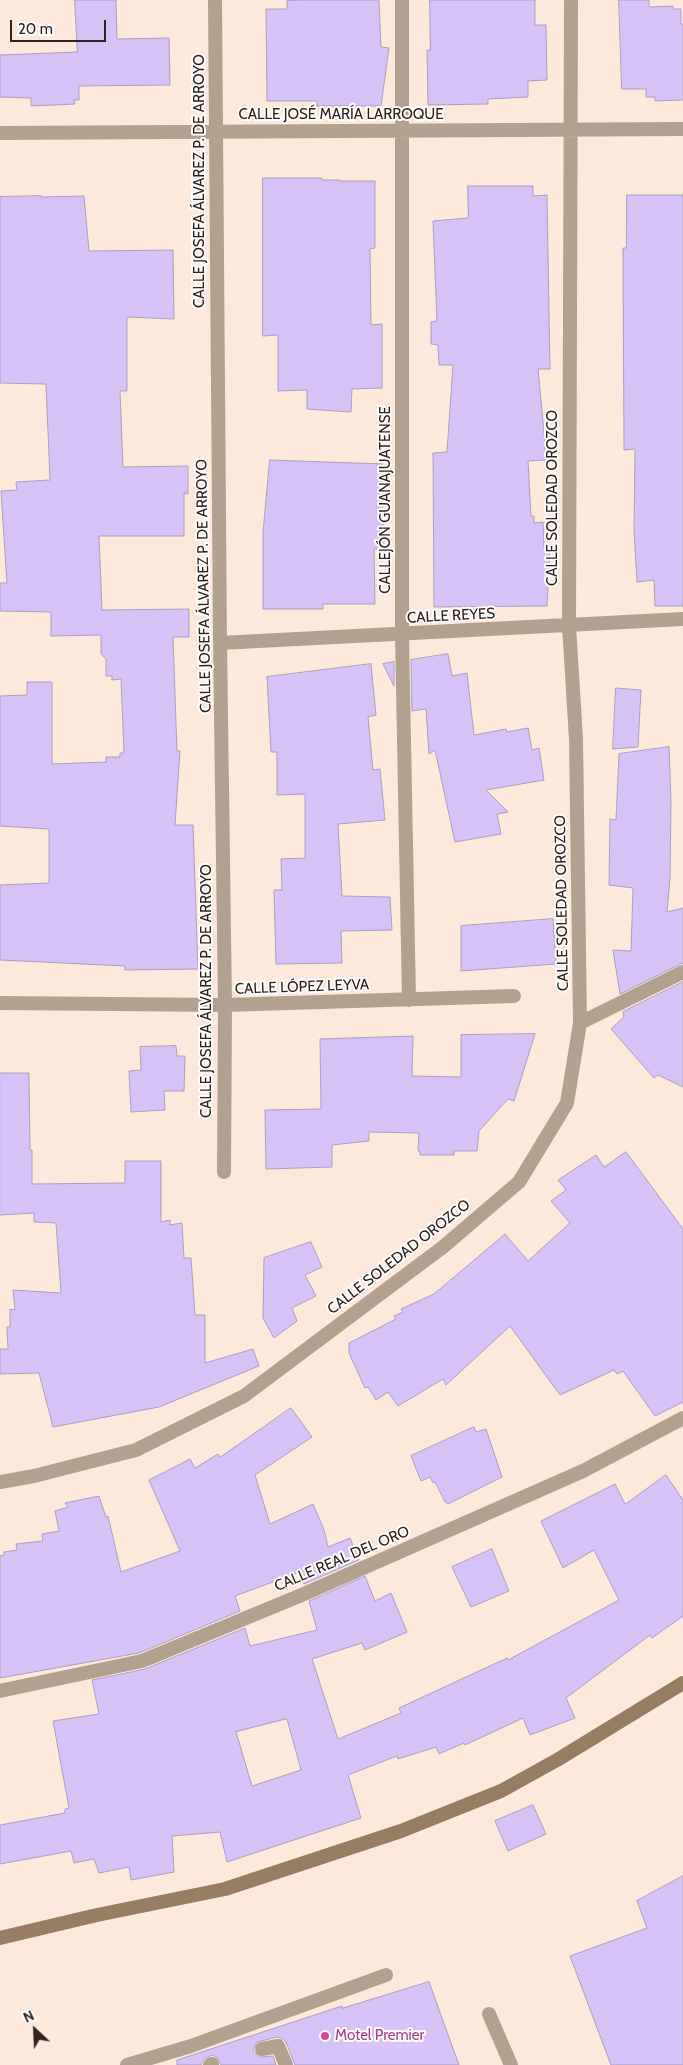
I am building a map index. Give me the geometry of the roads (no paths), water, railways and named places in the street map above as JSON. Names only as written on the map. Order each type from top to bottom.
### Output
[{"type":"main road","points":[[0,1938],[97,1914],[226,1889],[401,1832],[501,1791],[557,1760],[683,1682]]},
{"type":"street","name":"CALLE JOSEFA ÁLVAREZ P. DE ARROYO","points":[[215,0],[225,1005],[224,1172]]},
{"type":"street","name":"CALLEJÓN GUANAJUATENSE","points":[[402,0],[402,635],[409,1000]]},
{"type":"street","name":"CALLE SOLEDAD OROZCO","points":[[0,1482],[34,1476],[136,1450],[244,1396],[443,1247],[518,1182],[567,1103],[580,1022],[576,739],[569,626],[571,0]]},
{"type":"street","name":"CALLE JOSÉ MARÍA LARROQUE","points":[[0,133],[683,129]]},
{"type":"street","name":"CALLE REYES","points":[[220,643],[683,619]]},
{"type":"street","points":[[580,1022],[683,972]]},
{"type":"street","name":"CALLE LÓPEZ LEYVA","points":[[0,1003],[225,1005],[514,996]]},
{"type":"street","name":"CALLE REAL DEL ORO","points":[[0,1692],[142,1661],[313,1590],[583,1471],[683,1418]]},
{"type":"street","points":[[127,2065],[191,2046],[386,1975]]},
{"type":"street","points":[[490,2014],[511,2065]]},
{"type":"street","points":[[262,2050],[278,2046],[286,2065]]},
{"type":"place","name":"Motel Premier","points":[[325,2036]]}]
